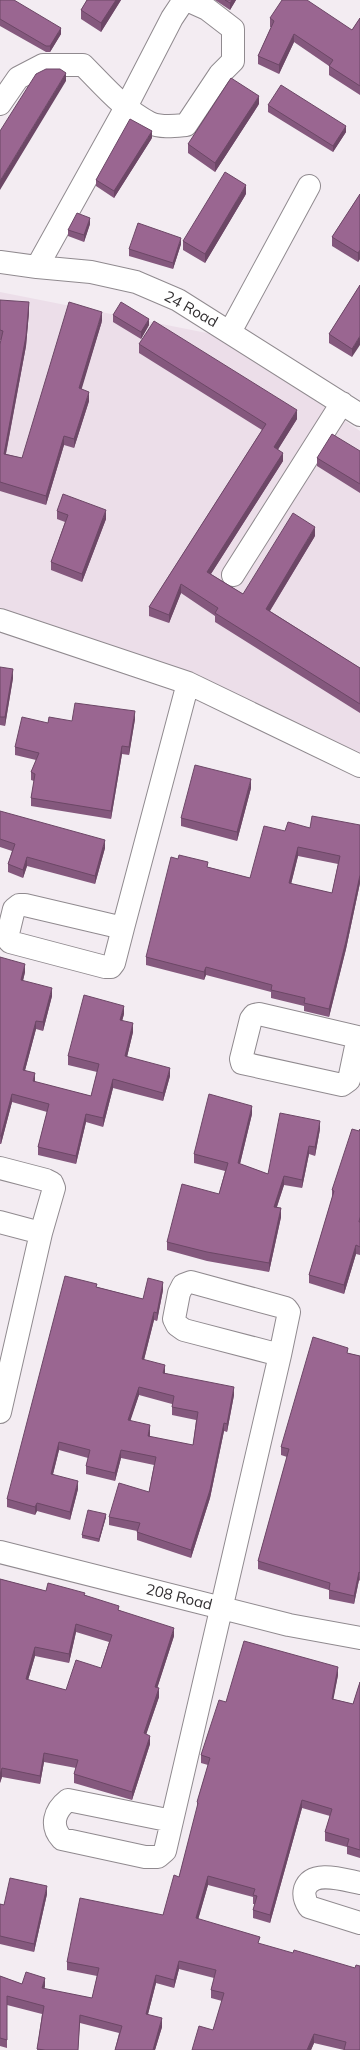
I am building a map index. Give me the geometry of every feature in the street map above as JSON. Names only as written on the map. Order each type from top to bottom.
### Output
[{"type":"street","points":[[37,267],[126,108],[172,18],[184,0]]},
{"type":"street","points":[[0,104],[18,78],[43,65],[83,65],[126,108],[151,124],[172,127],[186,125],[220,74],[233,61],[233,29],[207,9],[187,0]]},
{"type":"street","points":[[230,332],[308,186]]},
{"type":"street","name":"24 Road","points":[[0,262],[91,272],[136,282],[178,300],[351,409]]},
{"type":"street","points":[[233,575],[351,409]]},
{"type":"street","points":[[0,620],[188,683],[360,766]]},
{"type":"street","points":[[123,928],[25,905],[19,905],[14,909],[7,938],[14,944],[105,967],[111,966],[114,963],[188,683]]},
{"type":"street","points":[[259,1014],[359,1034],[349,1080],[342,1085],[246,1065],[241,1059],[254,1015],[259,1014]]},
{"type":"street","points":[[0,1168],[52,1183],[54,1188],[41,1234],[0,1412]]},
{"type":"street","points":[[0,1222],[41,1234]]},
{"type":"street","points":[[172,1821],[68,1800],[61,1805],[54,1823],[55,1831],[62,1839],[145,1857],[158,1857],[165,1851],[172,1821],[221,1608],[280,1355],[289,1312],[286,1308],[191,1282],[183,1286],[179,1293],[174,1319],[180,1328],[280,1355]]},
{"type":"street","name":"208 Road","points":[[0,1552],[289,1625],[360,1638]]},
{"type":"street","points":[[360,1883],[316,1877],[308,1882],[304,1892],[306,1902],[309,1907],[360,1923]]},
{"type":"shaded area","points":[[0,292],[217,335],[360,431],[360,752],[84,640],[0,610]]},
{"type":"building","points":[[0,0],[14,0],[61,28],[50,46],[46,46],[0,19]]},
{"type":"building","points":[[87,0],[116,0],[101,23],[81,10]]},
{"type":"building","points":[[225,0],[232,0],[230,3]]},
{"type":"building","points":[[282,0],[307,0],[352,30],[360,18],[360,86],[329,66],[333,60],[294,34],[279,65],[258,56],[274,21],[270,18]]},
{"type":"building","points":[[46,69],[60,69],[66,73],[0,181],[0,131],[36,74]]},
{"type":"building","points":[[231,78],[259,96],[215,163],[188,144]]},
{"type":"building","points":[[281,85],[346,126],[333,146],[268,105]]},
{"type":"building","points":[[130,119],[152,131],[114,191],[96,180]]},
{"type":"building","points":[[225,172],[246,185],[205,254],[183,241]]},
{"type":"building","points":[[360,194],[360,250],[358,253],[332,237]]},
{"type":"building","points":[[77,213],[90,218],[84,235],[68,230]]},
{"type":"building","points":[[138,223],[181,238],[173,263],[129,249]]},
{"type":"building","points":[[360,285],[360,336],[352,349],[329,334]]},
{"type":"building","points":[[0,300],[29,302],[26,336],[4,454],[22,458],[69,302],[102,312],[79,388],[89,392],[74,439],[64,436],[46,496],[0,482],[0,344],[3,331],[0,330]]},
{"type":"building","points":[[121,302],[149,319],[141,332],[113,315]]},
{"type":"building","points":[[154,321],[297,410],[274,447],[283,453],[207,572],[243,594],[293,513],[315,527],[266,609],[360,668],[360,704],[215,613],[218,608],[181,584],[169,615],[149,607],[266,424],[139,344]]},
{"type":"building","points":[[332,434],[360,451],[360,484],[317,458]]},
{"type":"building","points":[[63,494],[106,510],[82,574],[51,562],[68,515],[57,511]]},
{"type":"building","points":[[0,667],[13,669],[5,717],[0,717]]},
{"type":"building","points":[[75,703],[135,711],[129,747],[122,746],[111,811],[31,798],[35,774],[31,772],[39,753],[15,747],[22,717],[48,723],[49,717],[72,721]]},
{"type":"building","points":[[195,765],[251,779],[237,832],[181,818]]},
{"type":"building","points":[[0,811],[105,840],[95,876],[27,857],[23,870],[8,864],[15,844],[0,839]]},
{"type":"building","points":[[312,816],[360,825],[360,875],[346,941],[329,1009],[304,1003],[305,998],[271,990],[272,985],[206,967],[204,972],[146,957],[171,857],[178,859],[179,855],[208,862],[207,867],[250,878],[264,826],[285,831],[288,822],[310,828]],"holes":[[[298,847],[340,856],[332,893],[289,883]]]},
{"type":"building","points":[[0,957],[25,964],[21,980],[52,988],[43,1022],[36,1021],[23,1070],[35,1073],[33,1081],[91,1096],[99,1064],[68,1056],[84,995],[124,1006],[120,1020],[133,1023],[125,1056],[170,1068],[163,1093],[113,1079],[103,1118],[86,1114],[76,1156],[38,1147],[49,1104],[12,1094],[0,1136]]},
{"type":"building","points":[[209,1094],[252,1106],[238,1163],[268,1174],[280,1113],[320,1121],[315,1147],[309,1146],[302,1180],[284,1176],[274,1207],[281,1208],[269,1263],[207,1252],[167,1242],[182,1184],[219,1194],[228,1163],[194,1154]]},
{"type":"building","points":[[352,1129],[359,1131],[360,1129],[360,1247],[356,1245],[344,1285],[309,1275],[334,1191],[332,1190]]},
{"type":"building","points":[[65,1276],[97,1284],[96,1287],[143,1299],[148,1278],[163,1282],[157,1313],[154,1312],[142,1359],[165,1365],[163,1373],[234,1387],[227,1424],[224,1423],[210,1490],[191,1550],[137,1532],[140,1523],[109,1517],[119,1483],[149,1492],[156,1457],[121,1450],[115,1473],[86,1466],[90,1450],[59,1442],[51,1474],[78,1481],[70,1512],[37,1503],[35,1507],[7,1499]],"holes":[[[139,1387],[174,1396],[172,1407],[198,1412],[193,1445],[148,1436],[150,1425],[128,1420]]]},
{"type":"building","points":[[313,1337],[348,1348],[347,1353],[360,1356],[360,1573],[359,1572],[354,1596],[329,1590],[330,1583],[258,1561],[289,1449],[281,1447]]},
{"type":"building","points":[[88,1510],[106,1514],[99,1539],[82,1535]]},
{"type":"building","points":[[0,1579],[46,1591],[48,1583],[85,1593],[84,1595],[119,1606],[118,1610],[174,1628],[155,1687],[159,1688],[144,1733],[150,1736],[132,1792],[74,1774],[78,1760],[44,1753],[40,1776],[2,1768],[0,1775]],"holes":[[[76,1624],[112,1635],[101,1668],[76,1660],[66,1690],[26,1679],[35,1647],[69,1654]]]},
{"type":"building","points":[[244,1641],[338,1667],[332,1699],[353,1704],[360,1682],[360,1850],[347,1846],[349,1839],[325,1832],[332,1809],[302,1800],[270,1915],[253,1910],[257,1896],[253,1895],[255,1889],[208,1876],[196,1918],[260,1937],[258,1943],[293,1953],[294,1950],[355,1968],[356,1965],[360,1966],[360,2050],[344,2050],[346,2042],[314,2034],[307,2050],[192,2050],[199,2026],[213,2030],[224,1993],[211,1990],[216,1970],[179,1961],[174,1980],[156,1975],[146,2014],[162,2018],[153,2050],[115,2050],[122,2026],[80,2015],[78,2050],[37,2049],[44,2006],[7,1996],[7,2040],[0,2038],[0,1976],[22,1984],[26,1972],[45,1978],[42,1988],[92,1998],[99,1968],[67,1962],[80,1898],[163,1915],[174,1875],[179,1877],[198,1803],[197,1802],[210,1758],[201,1755],[219,1700],[226,1702]]},
{"type":"building","points":[[10,1878],[47,1886],[34,1944],[0,1936],[0,1904],[4,1905]]}]
